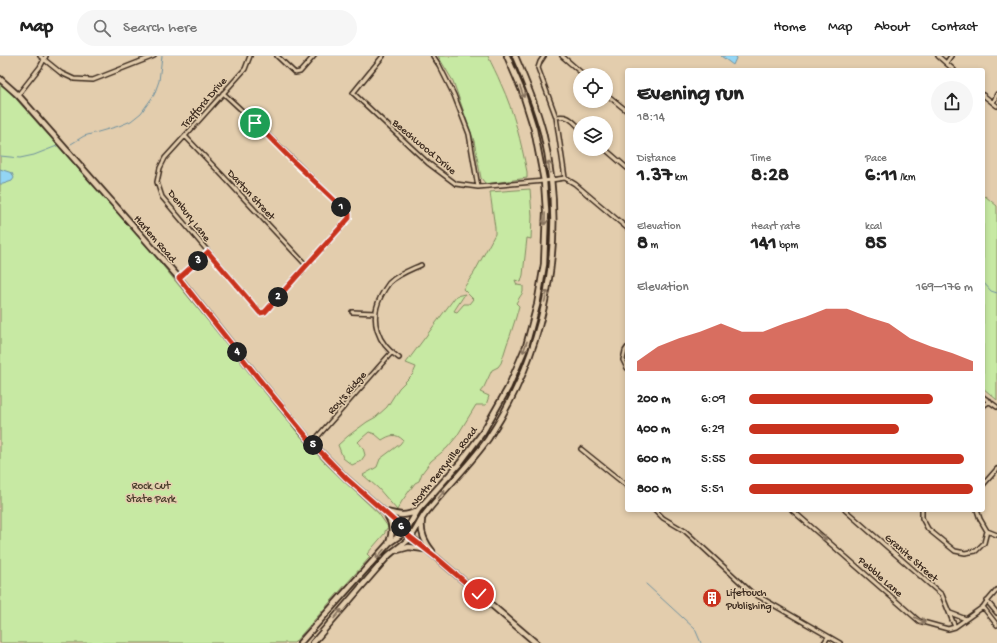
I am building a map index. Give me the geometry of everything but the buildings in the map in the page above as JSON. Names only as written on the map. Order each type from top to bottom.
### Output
[{"type":"main road","name":"North Perryville Road","points":[[300,643],[389,543],[405,532],[418,510],[460,463],[483,432],[508,388],[526,346],[544,264],[546,211],[544,181],[534,129],[522,91],[507,56]]},
{"type":"main road","name":"North Perryville Road","points":[[313,643],[388,556],[410,537],[424,514],[465,468],[487,439],[511,399],[530,356],[548,291],[553,243],[551,180],[547,154],[532,95],[515,56]]},
{"type":"main road","name":"Harlem Road","points":[[0,79],[18,95],[179,278],[312,443],[346,478],[397,523],[410,537],[437,558],[536,643]]},
{"type":"main road","points":[[385,512],[402,515],[411,514],[418,510]]},
{"type":"main road","points":[[385,512],[390,519],[392,527],[389,543]]},
{"type":"main road","points":[[424,514],[422,524],[423,537],[426,544],[437,558]]},
{"type":"main road","points":[[388,556],[402,548],[409,547],[426,550],[437,558]]},
{"type":"street","points":[[40,56],[45,58],[61,73],[74,79],[93,80],[154,56]]},
{"type":"street","name":"Trafford Drive","points":[[165,158],[244,68],[250,56]]},
{"type":"street","points":[[277,56],[295,73],[300,72],[314,56]]},
{"type":"street","name":"Beechwood Drive","points":[[383,56],[353,93],[418,154],[456,184],[478,187],[565,178]]},
{"type":"street","points":[[433,56],[454,95],[468,134],[478,187]]},
{"type":"street","points":[[544,56],[538,68],[556,117],[565,178],[575,184],[625,226]]},
{"type":"street","points":[[562,56],[576,68]]},
{"type":"street","points":[[938,56],[952,68]]},
{"type":"street","points":[[946,63],[951,56]]},
{"type":"street","points":[[18,95],[45,58]]},
{"type":"street","points":[[223,93],[349,214],[349,218],[306,265]]},
{"type":"street","points":[[992,103],[997,94]]},
{"type":"street","points":[[985,97],[997,106]]},
{"type":"street","points":[[613,100],[625,109]]},
{"type":"street","points":[[556,117],[567,117],[573,122]]},
{"type":"street","name":"Darton Street","points":[[185,136],[306,265]]},
{"type":"street","points":[[612,156],[625,166]]},
{"type":"street","name":"Denbury Lane","points":[[165,158],[160,168],[157,182],[162,197],[260,313],[265,312],[306,265]]},
{"type":"street","points":[[179,278],[208,252]]},
{"type":"street","points":[[400,358],[383,342],[377,332],[375,322],[377,304],[389,283],[404,272],[421,265]]},
{"type":"street","points":[[352,312],[376,313]]},
{"type":"street","points":[[625,351],[623,360],[625,364]]},
{"type":"street","name":"Roy's Ridge","points":[[312,443],[392,352]]},
{"type":"street","points":[[985,397],[997,407]]},
{"type":"street","points":[[985,405],[990,401]]},
{"type":"street","points":[[581,449],[625,484]]},
{"type":"street","points":[[985,483],[997,469]]},
{"type":"street","points":[[656,512],[685,531],[751,592],[840,643]]},
{"type":"street","name":"Pebble Lane","points":[[794,512],[919,621],[948,629],[955,627]]},
{"type":"street","name":"Granite Street","points":[[847,512],[942,595],[955,627]]},
{"type":"street","points":[[922,512],[922,518],[928,529],[955,551],[965,553],[976,551],[984,543],[987,531]]},
{"type":"street","points":[[978,512],[987,531],[997,534]]},
{"type":"street","points":[[955,627],[983,607],[997,590]]},
{"type":"street","points":[[987,601],[997,613]]},
{"type":"street","points":[[983,607],[997,625]]},
{"type":"street","points":[[950,613],[966,619]]},
{"type":"street","points":[[824,643],[828,637]]},
{"type":"green space","points":[[438,56],[488,56],[506,95],[517,127],[527,178],[487,184],[481,178],[474,141],[453,81]]},
{"type":"green space","name":"Rock Cut State Park","points":[[0,84],[9,91],[140,238],[323,461],[379,514],[388,527],[385,533],[367,554],[370,557],[294,643],[0,643]]},
{"type":"green space","points":[[530,189],[532,216],[531,239],[527,238],[521,282],[515,280],[517,285],[523,286],[523,292],[516,303],[519,306],[501,363],[498,367],[492,370],[480,392],[489,396],[486,405],[476,405],[457,436],[447,448],[431,461],[422,473],[419,481],[415,483],[397,510],[378,488],[363,475],[377,467],[380,459],[403,440],[398,436],[393,436],[382,440],[375,434],[369,432],[358,442],[363,448],[365,455],[361,461],[352,465],[343,458],[338,445],[387,407],[399,388],[413,374],[416,367],[406,363],[456,296],[465,294],[454,311],[457,312],[464,304],[469,304],[473,299],[463,289],[474,273],[495,234],[490,192]]},
{"type":"green space","points":[[985,196],[997,206],[997,400],[985,390]]},
{"type":"water","points":[[721,56],[737,56],[733,65]]},
{"type":"water","points":[[0,169],[12,173],[14,178],[12,181],[0,184]]},
{"type":"waterway","points":[[71,144],[84,136],[131,121],[141,113],[154,95],[159,81],[162,56]]},
{"type":"waterway","points":[[0,156],[20,158],[34,155],[57,146]]},
{"type":"waterway","points":[[985,284],[991,291],[997,293]]},
{"type":"waterway","points":[[646,584],[695,629],[701,643]]},
{"type":"place","name":"Lifetouch Publishing","points":[[712,598]]},
{"type":"route","points":[[255,123],[349,214],[349,218],[265,312],[260,313],[208,252],[179,278],[312,443],[346,478],[397,523],[410,537],[479,594]]}]
